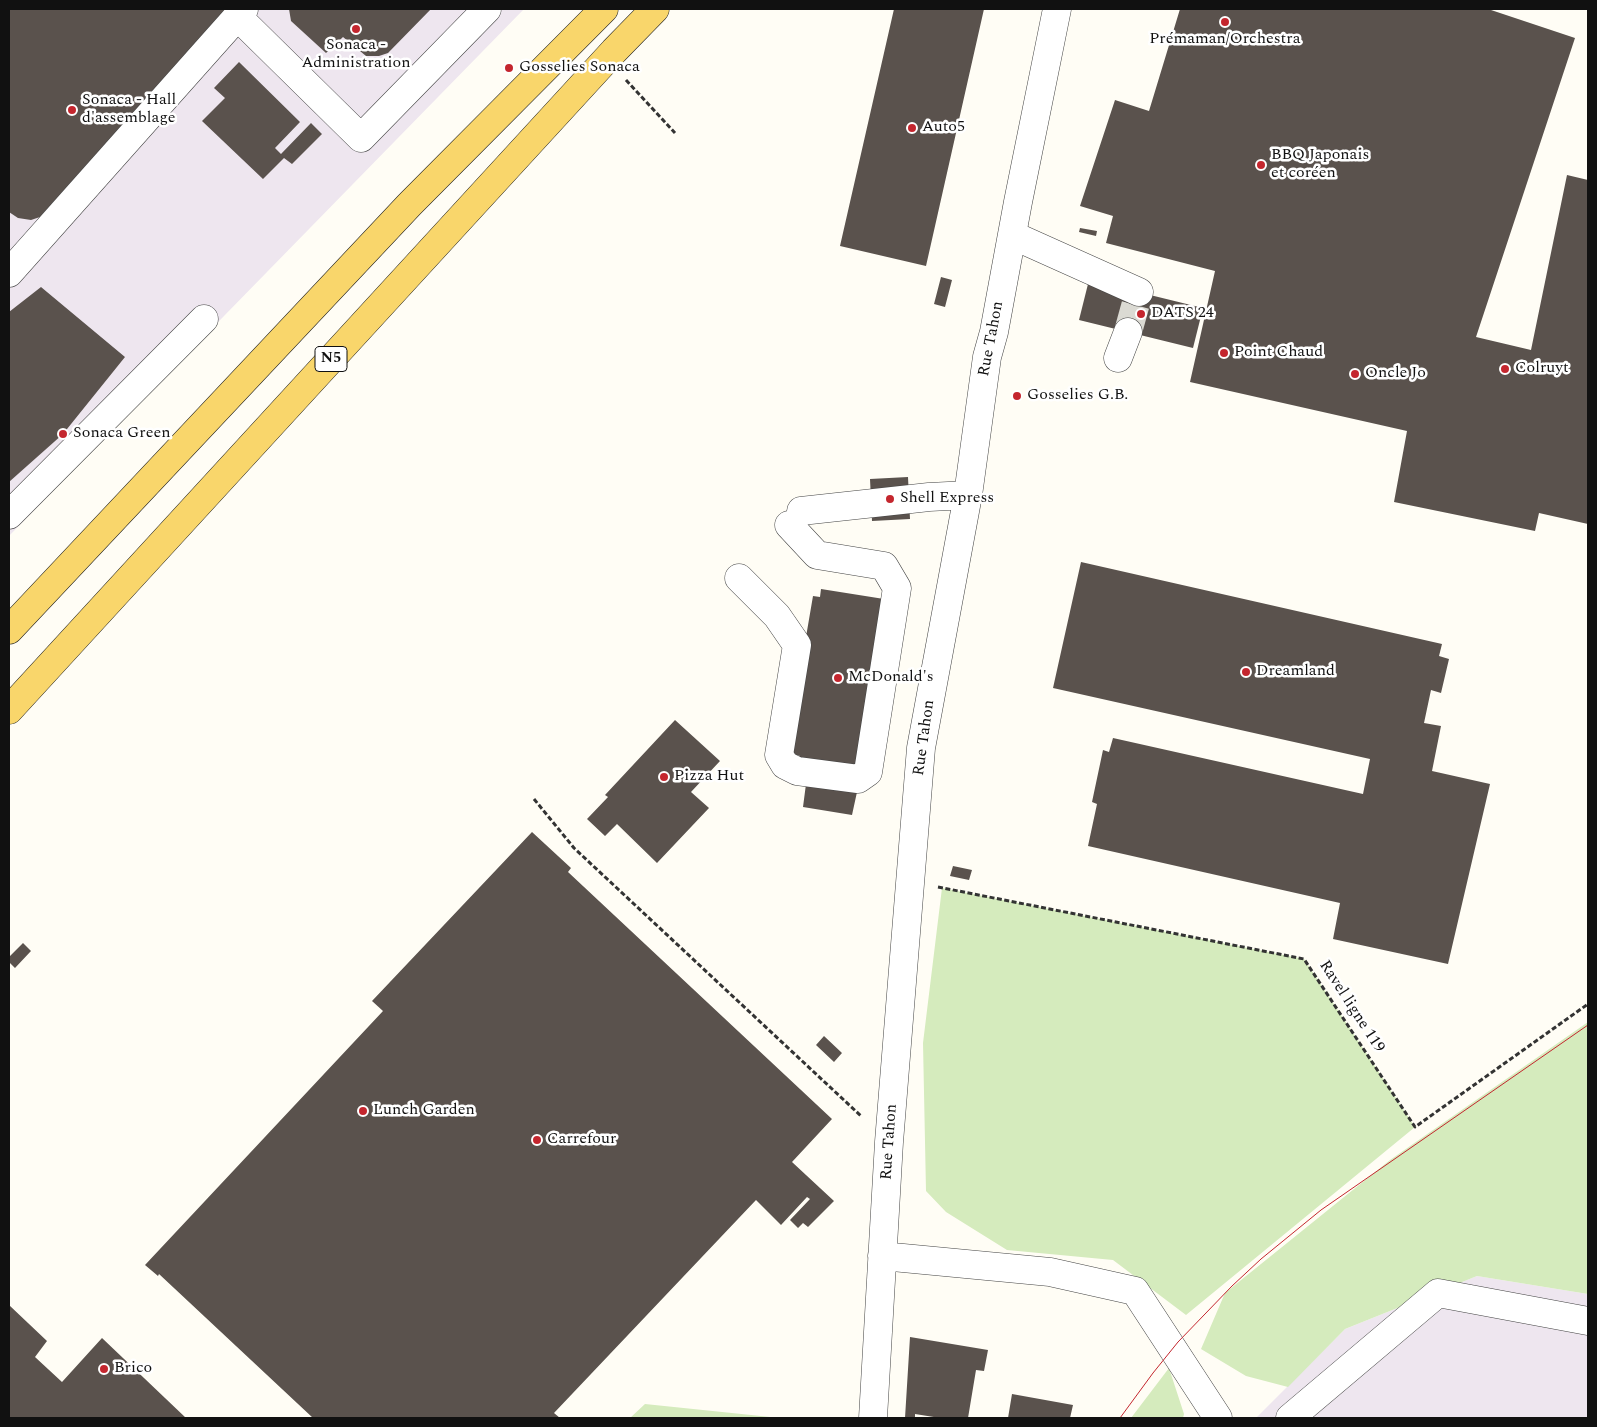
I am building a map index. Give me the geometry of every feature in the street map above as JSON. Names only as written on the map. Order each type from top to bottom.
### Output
[{"type":"main road","points":[[9,630],[410,204],[604,9]]},
{"type":"main road","name":"N5","points":[[9,710],[614,51],[656,9]]},
{"type":"street","points":[[9,274],[241,12],[361,138],[487,9]]},
{"type":"street","name":"Rue Tahon","points":[[873,1418],[889,1142],[921,748],[968,495],[987,357],[994,332],[1057,9]]},
{"type":"street","points":[[1012,235],[1139,292]]},
{"type":"street","points":[[9,515],[204,320]]},
{"type":"street","points":[[1118,358],[1128,332]]},
{"type":"street","points":[[739,578],[777,616],[798,645],[778,755],[785,765],[797,771],[858,779],[868,772],[897,588],[884,566],[817,555],[795,518],[929,497],[968,495]]},
{"type":"street","points":[[882,1256],[1050,1272],[1135,1291],[1218,1418]]},
{"type":"street","points":[[1290,1418],[1438,1293],[1588,1321]]},
{"type":"path","points":[[534,799],[574,848],[889,1142]]},
{"type":"path","name":"Ravel ligne 119","points":[[910,882],[1304,958],[1415,1127],[1588,1004]]},
{"type":"shaded area","points":[[9,9],[524,9],[9,536]]},
{"type":"shaded area","points":[[1477,1276],[1588,1294],[1588,1418],[1256,1418],[1345,1329]]},
{"type":"green space","points":[[942,888],[1304,959],[1415,1127],[1186,1315],[1113,1260],[1007,1250],[946,1212],[926,1191],[923,1043]]},
{"type":"green space","points":[[1588,1022],[1588,1294],[1477,1276],[1345,1329],[1288,1387],[1246,1376],[1201,1349],[1225,1293],[1390,1160]]},
{"type":"green space","points":[[1169,1368],[1184,1414],[1183,1418],[1131,1418]]},
{"type":"green space","points":[[645,1404],[780,1418],[630,1418]]},
{"type":"building","name":"Sonaca - Hall d'assemblage","points":[[9,9],[226,9],[40,217],[31,220],[18,218],[9,212]]},
{"type":"building","name":"Sonaca - Administration","points":[[289,9],[431,9],[388,53],[379,56],[366,56],[343,37],[326,53],[291,21]]},
{"type":"building","name":"Auto5","points":[[894,9],[984,9],[926,266],[840,246]]},
{"type":"building","points":[[1180,9],[1488,9],[1575,38],[1476,337],[1531,350],[1567,175],[1588,180],[1588,524],[1539,513],[1535,531],[1394,502],[1407,431],[1190,382],[1215,271],[1106,243],[1113,216],[1080,206],[1115,100],[1149,111]]},
{"type":"building","points":[[239,62],[300,122],[275,148],[281,154],[311,123],[322,134],[292,164],[284,158],[263,179],[202,121],[225,98],[214,88]]},
{"type":"building","points":[[1080,228],[1097,231],[1096,236],[1079,232]]},
{"type":"building","points":[[941,277],[952,280],[945,307],[934,304]]},
{"type":"building","name":"DATS 24","points":[[1089,280],[1203,308],[1193,348],[1079,320]]},
{"type":"building","points":[[41,287],[125,357],[63,434],[9,482],[9,312]]},
{"type":"building","name":"Shell Express","points":[[908,477],[910,519],[872,521],[870,479]]},
{"type":"building","points":[[1081,562],[1442,644],[1439,656],[1449,659],[1441,693],[1431,690],[1424,723],[1441,726],[1432,771],[1490,784],[1448,964],[1333,939],[1340,903],[1088,846],[1097,804],[1092,802],[1103,750],[1109,752],[1113,738],[1363,794],[1370,759],[1053,688]]},
{"type":"building","name":"McDonald's","points":[[821,589],[884,599],[856,765],[799,764],[800,756],[793,754],[794,749],[787,748],[813,596],[820,597]]},
{"type":"building","name":"Pizza Hut","points":[[675,720],[720,761],[691,792],[709,808],[657,863],[617,824],[605,836],[587,819],[608,797],[605,795]]},
{"type":"building","points":[[806,784],[857,792],[852,815],[803,807]]},
{"type":"building","name":"Carrefour","points":[[532,832],[571,868],[568,872],[832,1119],[792,1162],[834,1201],[808,1227],[803,1223],[798,1228],[790,1220],[810,1199],[807,1197],[781,1225],[756,1200],[554,1413],[560,1418],[313,1418],[159,1274],[158,1276],[145,1265],[383,1011],[372,1001]]},
{"type":"building","points":[[953,866],[972,870],[969,880],[950,876]]},
{"type":"building","points":[[23,943],[31,951],[15,968],[9,962],[9,957]]},
{"type":"building","points":[[824,1036],[842,1053],[834,1062],[816,1045]]},
{"type":"building","name":"Brico","points":[[9,1305],[47,1341],[35,1357],[62,1382],[102,1338],[186,1418],[9,1418]]},
{"type":"building","points":[[910,1337],[988,1350],[984,1371],[976,1370],[968,1418],[940,1418],[915,1414],[915,1418],[905,1418]]},
{"type":"building","points":[[1012,1394],[1073,1405],[1070,1418],[1008,1418]]},
{"type":"tunnel","points":[[1128,332],[1139,292]]},
{"type":"tram line","points":[[1120,1418],[1178,1342],[1261,1259],[1321,1210],[1588,1025]]},
{"type":"place","name":"Prémaman/Orchestra","points":[[1225,22]]},
{"type":"place","name":"Sonaca - Administration","points":[[356,29]]},
{"type":"place","name":"Gosselies Sonaca","points":[[509,68]]},
{"type":"place","name":"Sonaca - Hall d'assemblage","points":[[72,110]]},
{"type":"place","name":"Auto5","points":[[912,128]]},
{"type":"place","name":"BBQ Japonais et coréen","points":[[1261,165]]},
{"type":"place","name":"DATS 24","points":[[1141,314]]},
{"type":"place","name":"Point Chaud","points":[[1224,353]]},
{"type":"place","name":"Colruyt","points":[[1505,369]]},
{"type":"place","name":"Oncle Jo","points":[[1355,374]]},
{"type":"place","name":"Gosselies G.B.","points":[[1017,396]]},
{"type":"place","name":"Sonaca Green","points":[[63,434]]},
{"type":"place","name":"Shell Express","points":[[890,499]]},
{"type":"place","name":"Dreamland","points":[[1246,672]]},
{"type":"place","name":"McDonald's","points":[[838,678]]},
{"type":"place","name":"Pizza Hut","points":[[664,777]]},
{"type":"place","name":"Lunch Garden","points":[[363,1111]]},
{"type":"place","name":"Carrefour","points":[[537,1140]]},
{"type":"place","name":"Brico","points":[[104,1369]]}]
